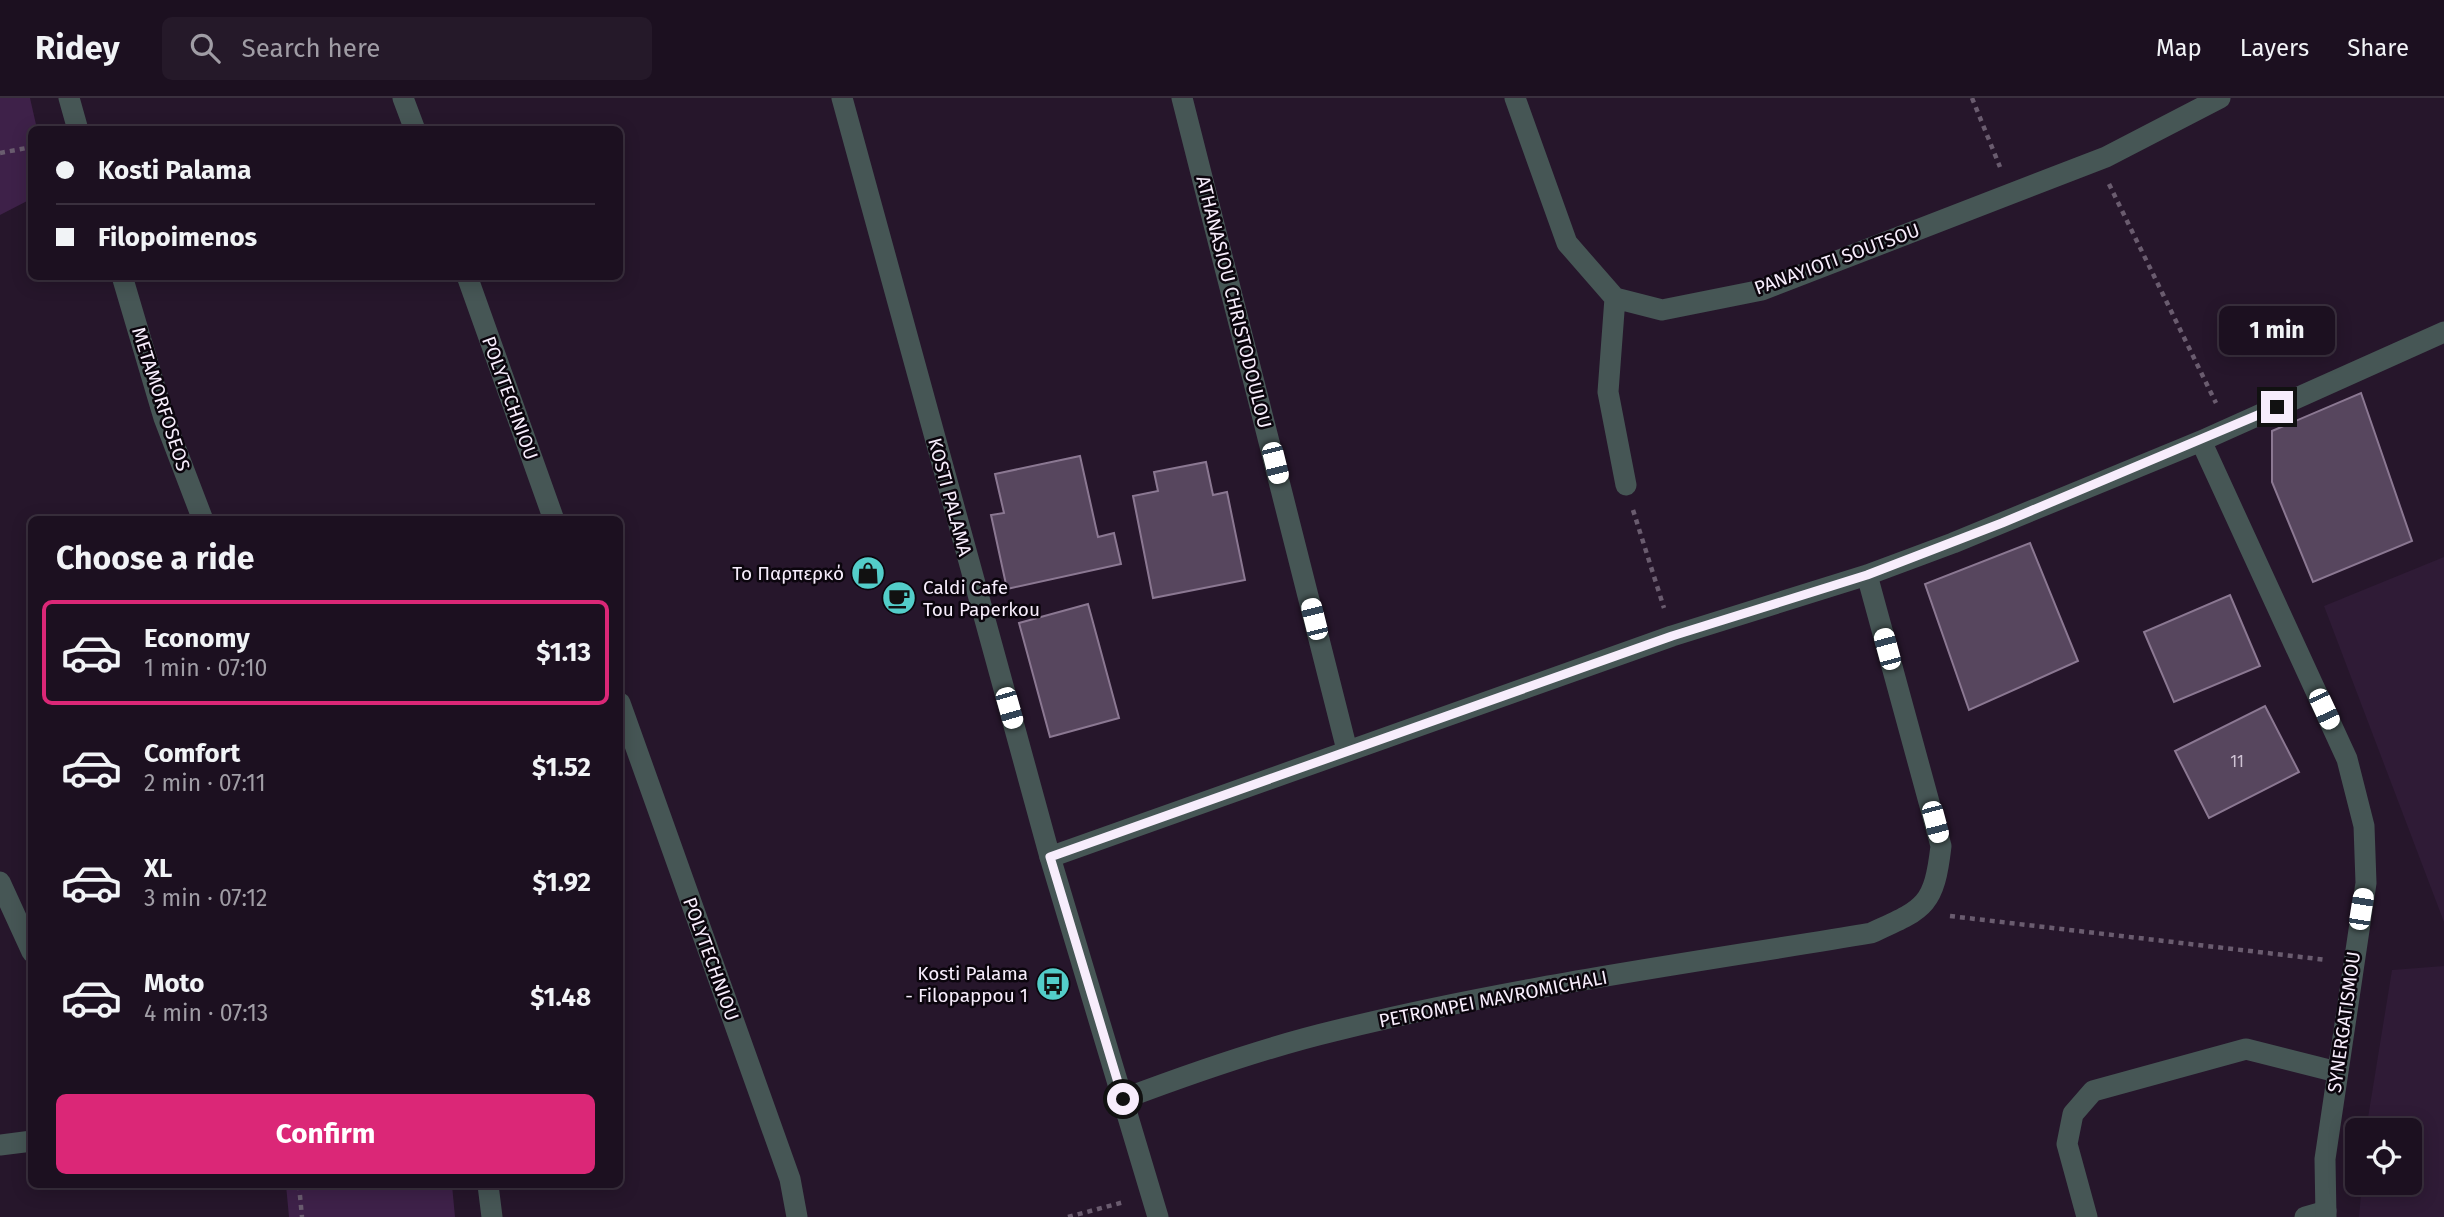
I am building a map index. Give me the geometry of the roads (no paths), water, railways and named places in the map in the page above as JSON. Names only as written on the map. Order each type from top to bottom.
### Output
[{"type":"street","points":[[69,98],[77,126]]},
{"type":"street","points":[[403,98],[414,126]]},
{"type":"street","name":"KOSTI PALAMA","points":[[842,98],[1050,857],[1158,1217]]},
{"type":"street","name":"ATHANASIOU CHRISTODOULOU","points":[[1182,98],[1347,750]]},
{"type":"street","points":[[1515,98],[1567,243],[1615,298],[1608,392],[1626,485]]},
{"type":"street","name":"PANAYIOTI SOUTSOU","points":[[1615,298],[1662,310],[1762,289],[2097,160],[2221,98]]},
{"type":"street","name":"METAMORFOSEOS","points":[[123,280],[164,418],[201,516]]},
{"type":"street","name":"POLYTECHNIOU","points":[[468,280],[553,516]]},
{"type":"street","points":[[1050,857],[1672,636],[1867,575],[2201,441],[2444,332]]},
{"type":"street","name":"SYNERGATISMOU","points":[[2201,441],[2347,759],[2364,826],[2366,883],[2325,1159],[2326,1214]]},
{"type":"street","name":"PETROMPEI MAVROMICHALI","points":[[1123,1099],[1191,1074],[1332,1031],[1499,994],[1871,933],[1919,912],[1937,884],[1941,846],[1867,575]]},
{"type":"street","name":"POLYTECHNIOU","points":[[623,711],[790,1179],[797,1217]]},
{"type":"street","points":[[0,882],[28,943]]},
{"type":"street","points":[[2087,1217],[2067,1144],[2073,1114],[2094,1091],[2246,1049],[2337,1072]]},
{"type":"street","points":[[0,1146],[28,1142]]},
{"type":"street","points":[[488,1188],[492,1217]]},
{"type":"street","points":[[2305,1217],[2326,1214]]},
{"type":"place","name":"Το Παρπερκό","points":[[868,573]]},
{"type":"place","name":"Caldi Cafe Tou Paperkou","points":[[899,598]]},
{"type":"place","name":"Kosti Palama - Filopappou 1","points":[[1053,984]]}]
